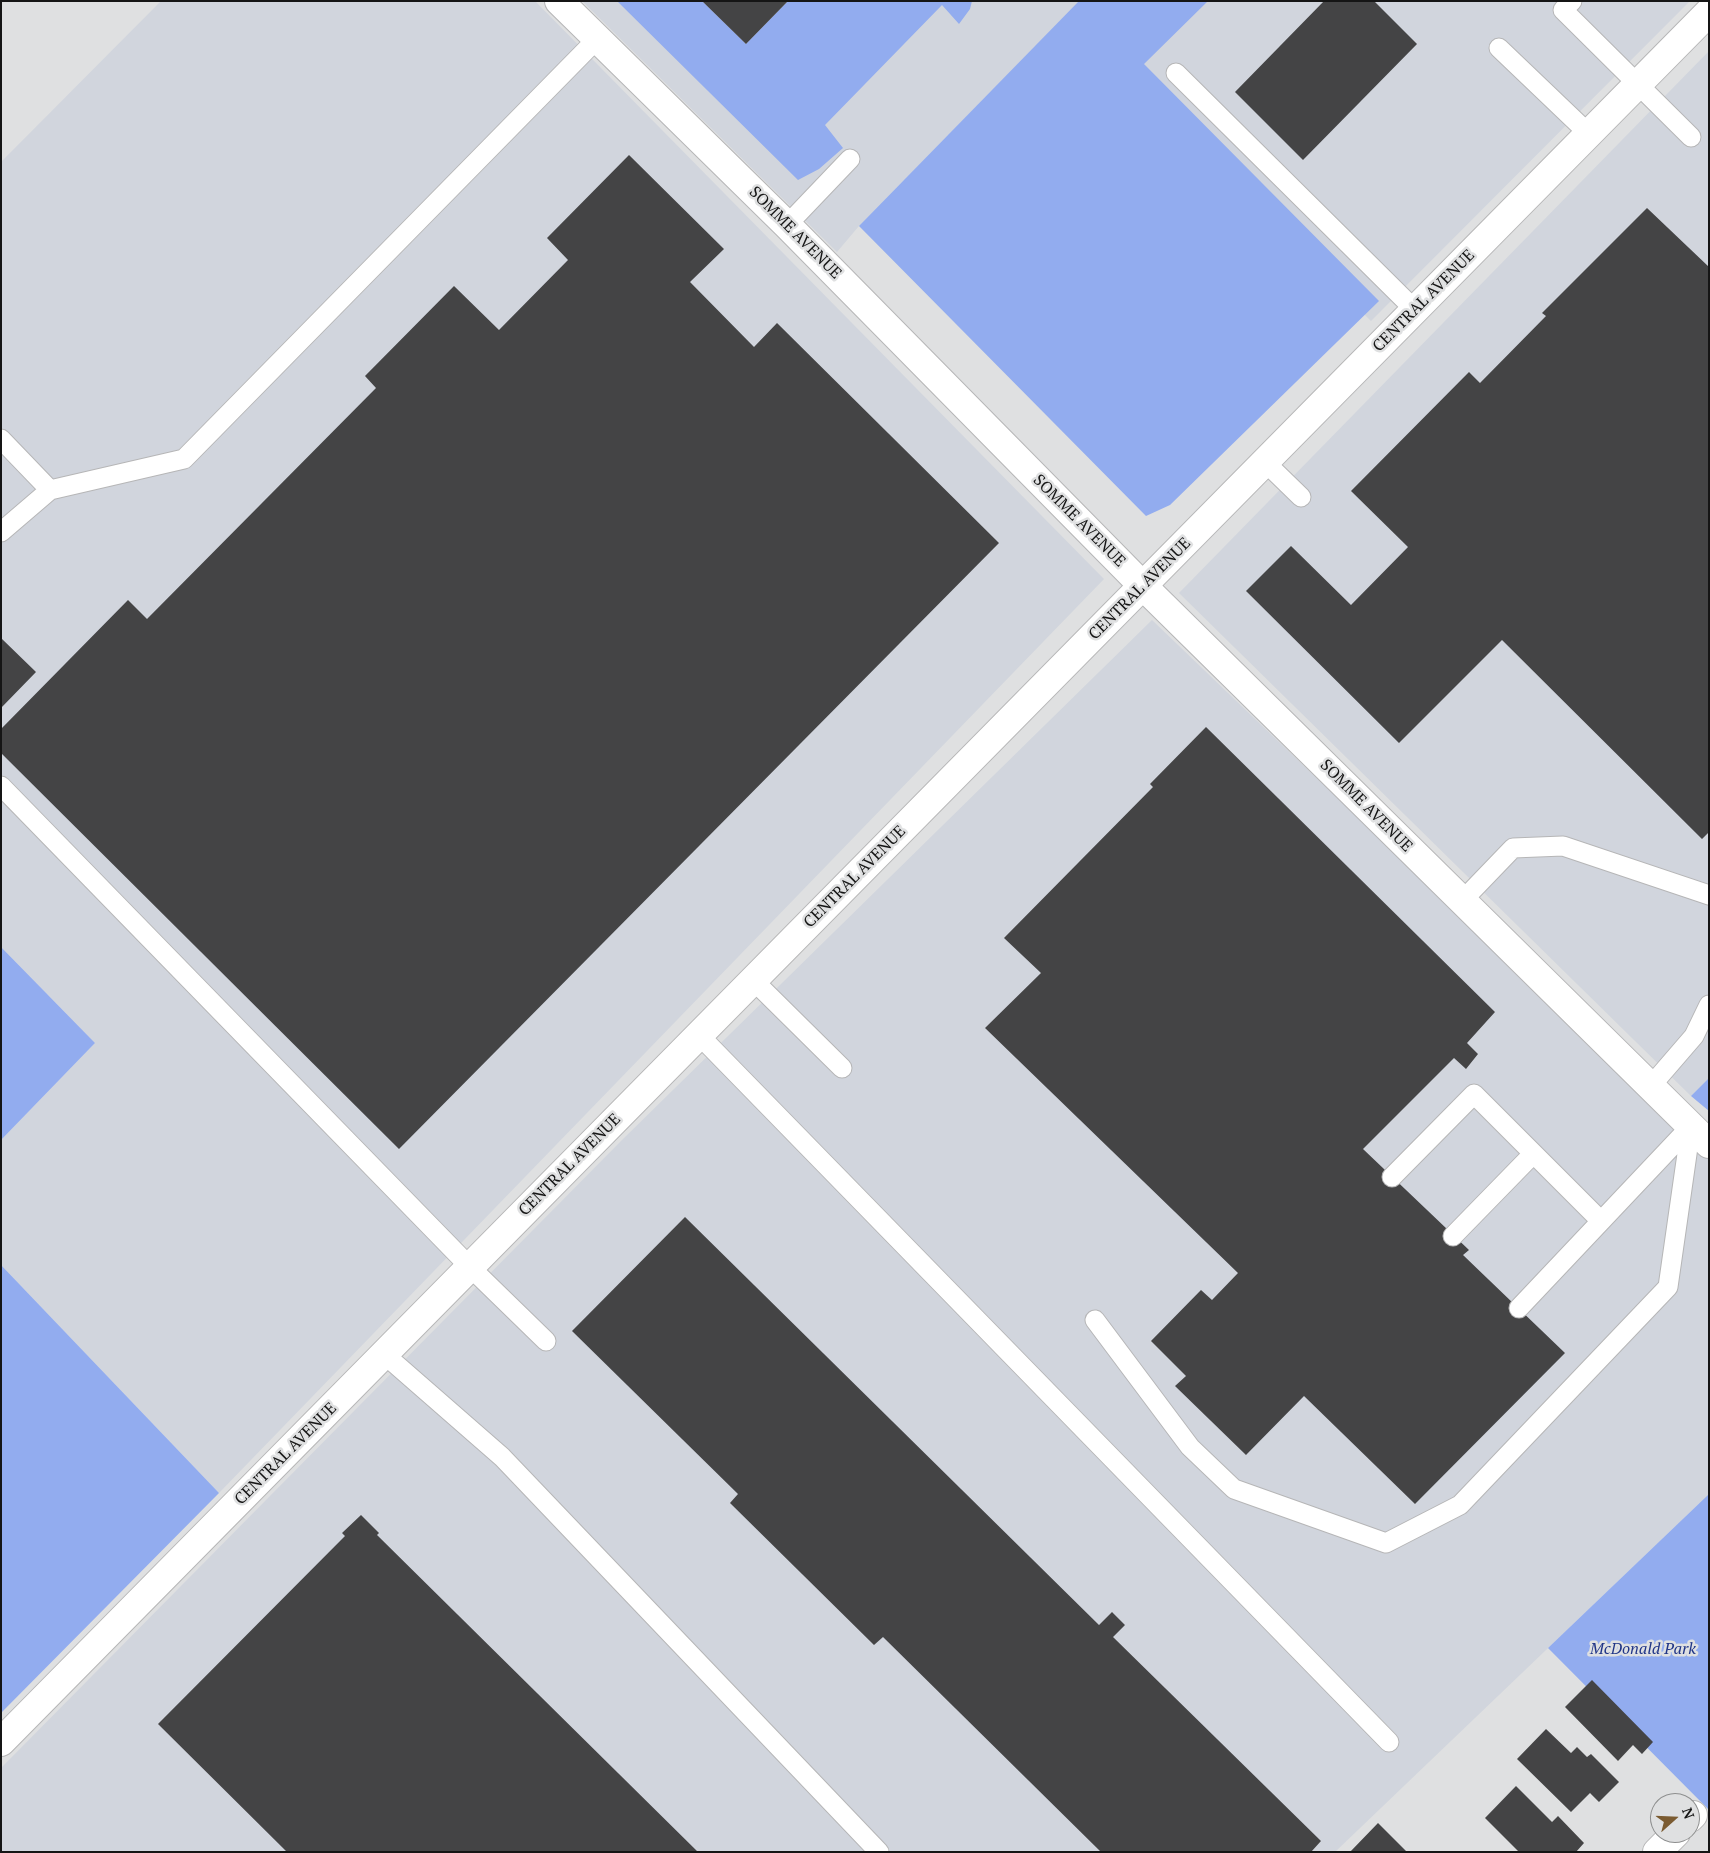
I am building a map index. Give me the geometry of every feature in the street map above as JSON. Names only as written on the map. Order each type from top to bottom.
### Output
[{"type":"street","name":"SOMME AVENUE","points":[[559,1],[787,225],[1143,586],[1700,1135]]},
{"type":"street","name":"CENTRAL AVENUE","points":[[1,1742],[1709,12]]},
{"type":"street","points":[[1657,1852],[1666,1843]]},
{"type":"lane","points":[[1572,1],[1563,10],[1691,137]]},
{"type":"lane","points":[[1,532],[50,490],[184,459],[597,39]]},
{"type":"lane","points":[[1498,48],[1589,134]]},
{"type":"lane","points":[[1176,73],[1415,310]]},
{"type":"lane","points":[[787,225],[850,159]]},
{"type":"lane","points":[[1,439],[50,490]]},
{"type":"lane","points":[[1265,462],[1301,497]]},
{"type":"lane","points":[[1,786],[470,1268],[546,1341]]},
{"type":"lane","points":[[1462,901],[1514,848],[1563,846],[1709,896]]},
{"type":"lane","points":[[753,980],[842,1068]]},
{"type":"lane","points":[[1650,1087],[1694,1036],[1709,1005]]},
{"type":"lane","points":[[699,1035],[1389,1742]]},
{"type":"lane","points":[[1392,1177],[1474,1094],[1601,1221]]},
{"type":"lane","points":[[1519,1308],[1601,1221],[1700,1135]]},
{"type":"lane","points":[[1095,1320],[1190,1447],[1234,1489],[1386,1544],[1460,1504],[1668,1287],[1700,1135]]},
{"type":"lane","points":[[1453,1236],[1534,1154]]},
{"type":"lane","points":[[384,1354],[502,1457],[879,1852]]},
{"type":"shaded area","points":[[161,1],[535,1],[1104,579],[219,1493],[1,1265],[1,1140],[95,1043],[1,947],[1,162]]},
{"type":"shaded area","points":[[582,1],[1690,1],[1371,321],[1065,16],[859,226],[837,252]]},
{"type":"shaded area","points":[[1709,51],[1709,1078],[1691,1096],[1179,593]]},
{"type":"shaded area","points":[[1152,620],[1709,1155],[1709,1494],[1335,1852],[1,1852],[1,1768],[622,1140]]},
{"type":"green space","points":[[617,1],[702,1],[746,44],[788,1],[972,1],[970,9],[959,24],[942,5],[825,125],[843,148],[819,169],[798,180]]},
{"type":"green space","points":[[1079,1],[1208,1],[1144,64],[1379,301],[1170,505],[1146,516],[859,226]]},
{"type":"green space","points":[[1,947],[95,1043],[1,1140]]},
{"type":"green space","points":[[1709,1078],[1709,1111],[1691,1096]]},
{"type":"green space","points":[[1,1265],[219,1493],[1,1713]]},
{"type":"green space","name":"McDonald Park","points":[[1709,1494],[1709,1810],[1700,1801],[1700,1793],[1692,1793],[1548,1648]]},
{"type":"building","points":[[702,1],[788,1],[746,44]]},
{"type":"building","points":[[1324,1],[1374,1],[1417,44],[1303,160],[1235,92]]},
{"type":"building","points":[[629,155],[724,249],[690,282],[754,347],[777,323],[999,543],[399,1149],[1,753],[1,729],[128,600],[147,619],[376,388],[365,376],[454,286],[499,330],[568,260],[547,238]]},
{"type":"building","points":[[1647,208],[1709,267],[1709,832],[1702,839],[1502,640],[1399,743],[1246,591],[1291,546],[1351,605],[1408,547],[1351,491],[1469,372],[1480,383],[1546,316],[1542,313]]},
{"type":"building","points":[[1,638],[36,672],[1,708]]},
{"type":"building","points":[[1206,727],[1495,1012],[1467,1043],[1478,1054],[1466,1069],[1454,1058],[1363,1149],[1469,1250],[1463,1255],[1565,1353],[1415,1504],[1304,1396],[1246,1455],[1175,1386],[1186,1376],[1151,1341],[1201,1290],[1212,1300],[1238,1273],[985,1028],[1041,973],[1004,938],[1153,787],[1150,784]]},
{"type":"building","points":[[685,1217],[1099,1625],[1112,1612],[1125,1625],[1113,1637],[1321,1841],[1311,1852],[1101,1852],[883,1637],[874,1645],[730,1503],[738,1494],[572,1331]]},
{"type":"building","points":[[361,1515],[379,1533],[377,1535],[698,1852],[287,1852],[158,1724],[345,1536],[342,1533]]},
{"type":"building","points":[[1592,1680],[1653,1742],[1642,1754],[1633,1745],[1618,1761],[1565,1707]]},
{"type":"building","points":[[1546,1729],[1571,1753],[1577,1747],[1587,1757],[1591,1754],[1619,1782],[1599,1802],[1590,1793],[1571,1812],[1517,1759]]},
{"type":"building","points":[[1516,1786],[1552,1822],[1558,1816],[1584,1843],[1576,1852],[1519,1852],[1485,1818]]},
{"type":"building","points":[[1378,1823],[1407,1852],[1350,1852]]}]
